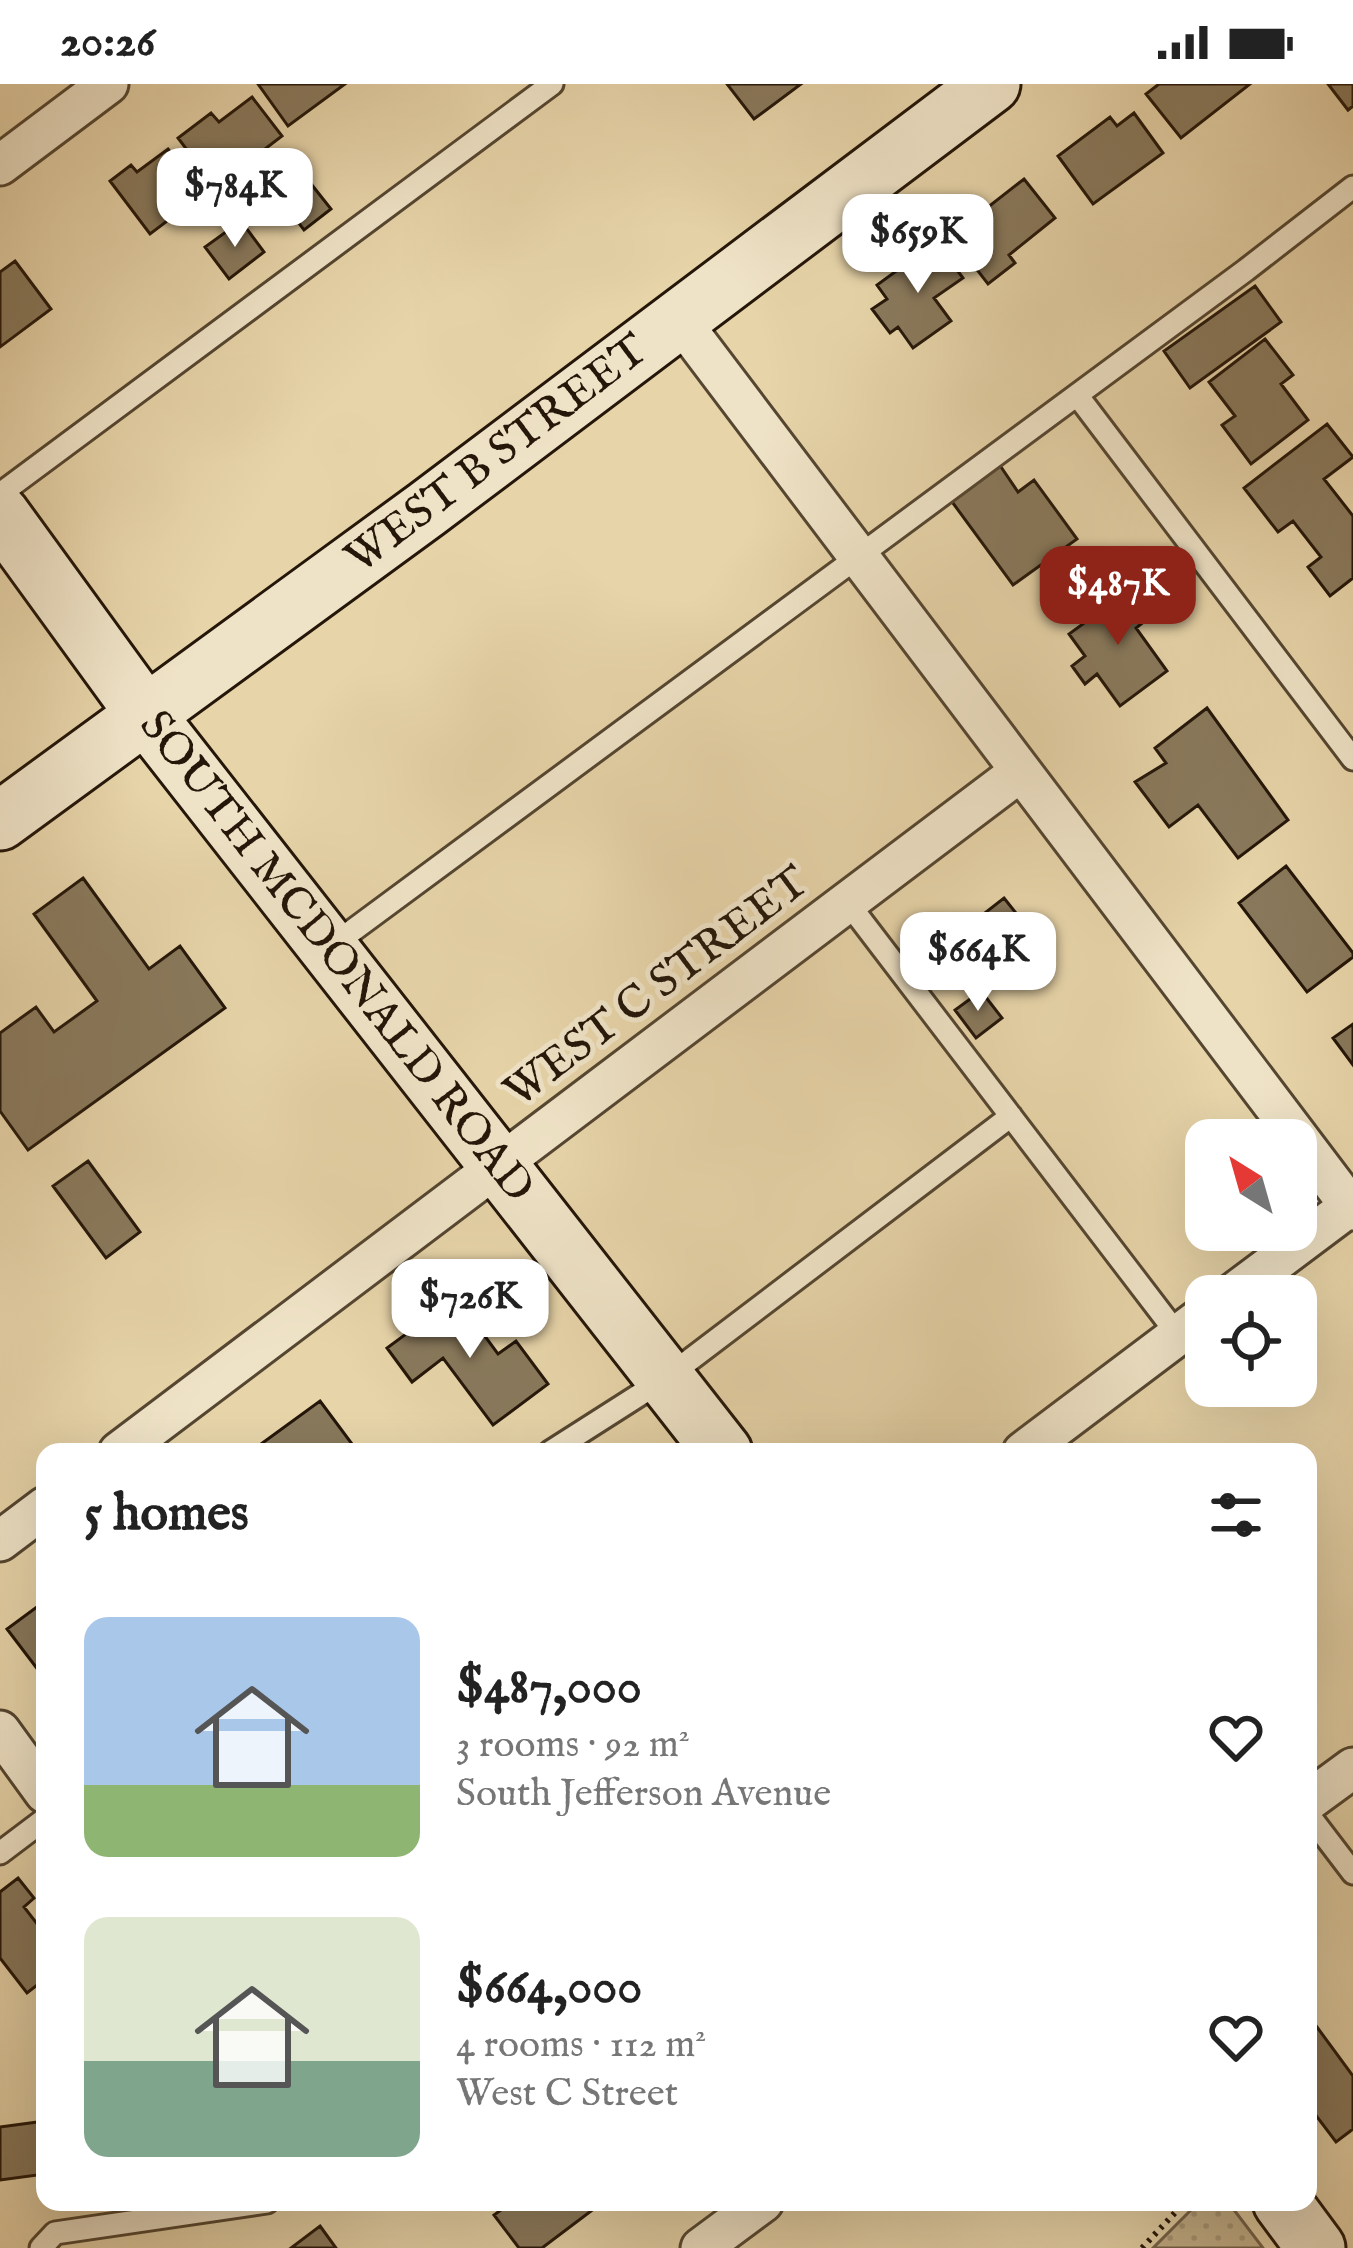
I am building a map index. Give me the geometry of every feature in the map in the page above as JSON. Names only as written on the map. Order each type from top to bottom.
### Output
[{"type":"street","points":[[0,165],[108,84]]},
{"type":"street","name":"WEST B STREET","points":[[0,821],[991,84]]},
{"type":"street","points":[[679,319],[1351,1208],[1259,1275]]},
{"type":"street","name":"SOUTH MCDONALD ROAD","points":[[0,514],[146,715],[716,1443]]},
{"type":"street","name":"WEST C STREET","points":[[131,1443],[1022,771]]},
{"type":"street","points":[[1035,1443],[1185,1329]]},
{"type":"street","points":[[0,1541],[36,1514]]},
{"type":"street","points":[[0,1731],[36,1781]]},
{"type":"street","points":[[1317,1794],[1353,1768]]},
{"type":"street","points":[[701,2248],[751,2211]]},
{"type":"street","points":[[1289,2211],[1316,2248]]},
{"type":"lane","points":[[0,494],[552,84]]},
{"type":"lane","points":[[328,949],[1353,187]]},
{"type":"lane","points":[[1077,395],[1353,759]]},
{"type":"lane","points":[[848,903],[1011,1116],[1185,1316]]},
{"type":"lane","points":[[564,1443],[666,1378],[1011,1116]]},
{"type":"lane","points":[[0,1852],[36,1826]]},
{"type":"lane","points":[[1317,1826],[1353,1873]]},
{"type":"lane","points":[[41,2248],[55,2233],[205,2211]]},
{"type":"path","points":[[1142,2248],[1177,2211]]},
{"type":"shaded area","points":[[1190,2211],[1235,2211],[1263,2248],[1153,2248]]},
{"type":"building","points":[[258,84],[345,84],[288,126]]},
{"type":"building","points":[[727,84],[801,84],[754,119]]},
{"type":"building","points":[[1159,84],[1250,84],[1181,138],[1146,94]]},
{"type":"building","points":[[1328,84],[1353,84],[1353,106],[1348,110]]},
{"type":"building","points":[[252,97],[282,136],[215,187],[178,138],[211,113],[219,122]]},
{"type":"building","points":[[1134,113],[1163,153],[1093,204],[1058,156],[1110,117],[1117,126]]},
{"type":"building","points":[[168,149],[203,194],[150,234],[110,181],[131,165],[137,172]]},
{"type":"building","points":[[304,175],[331,209],[304,230],[278,196]]},
{"type":"building","points":[[1024,179],[1055,218],[1009,255],[1015,263],[988,284],[951,236]]},
{"type":"building","points":[[241,221],[264,252],[229,279],[205,247]]},
{"type":"building","points":[[936,242],[963,278],[934,298],[951,321],[913,348],[898,327],[890,333],[872,309],[887,299],[877,285]]},
{"type":"building","points":[[15,261],[51,309],[0,347],[0,272]]},
{"type":"building","points":[[1255,286],[1281,322],[1190,388],[1164,351]]},
{"type":"building","points":[[1265,339],[1293,375],[1281,384],[1308,420],[1251,464],[1222,425],[1235,416],[1209,382]]},
{"type":"building","points":[[1327,424],[1353,457],[1324,479],[1353,516],[1353,578],[1330,596],[1308,567],[1321,557],[1293,521],[1278,532],[1244,488]]},
{"type":"building","points":[[999,464],[1018,492],[1034,480],[1077,539],[1013,585],[950,499]]},
{"type":"building","points":[[1135,586],[1155,613],[1136,628],[1167,671],[1120,706],[1097,674],[1085,684],[1072,666],[1085,656],[1069,634]]},
{"type":"building","points":[[1207,708],[1288,820],[1238,858],[1198,805],[1169,827],[1135,782],[1166,763],[1155,748]]},
{"type":"building","points":[[1286,866],[1353,953],[1307,992],[1239,903]]},
{"type":"building","points":[[83,878],[149,969],[180,946],[225,1008],[28,1150],[0,1111],[0,1033],[36,1007],[54,1032],[97,1001],[34,914]]},
{"type":"building","points":[[1004,898],[1047,952],[1005,985],[980,953],[952,974],[925,939],[957,914],[967,927]]},
{"type":"building","points":[[981,991],[1002,1018],[976,1038],[955,1010]]},
{"type":"building","points":[[1353,1024],[1353,1065],[1333,1038]]},
{"type":"building","points":[[88,1161],[140,1232],[106,1258],[53,1186]]},
{"type":"building","points":[[456,1297],[498,1354],[516,1341],[548,1384],[493,1425],[443,1358],[412,1382],[387,1348]]},
{"type":"building","points":[[320,1401],[351,1443],[262,1443]]},
{"type":"building","points":[[36,1608],[36,1667],[7,1629]]},
{"type":"building","points":[[18,1878],[34,1898],[24,1907],[36,1922],[36,1986],[27,1993],[0,1958],[0,1892]]},
{"type":"building","points":[[1317,2027],[1353,2076],[1353,2129],[1336,2142],[1317,2117]]},
{"type":"building","points":[[36,2122],[36,2175],[0,2180],[0,2127]]},
{"type":"building","points":[[500,2211],[591,2211],[542,2248],[519,2248],[494,2215]]},
{"type":"building","points":[[320,2226],[336,2248],[291,2248]]}]
